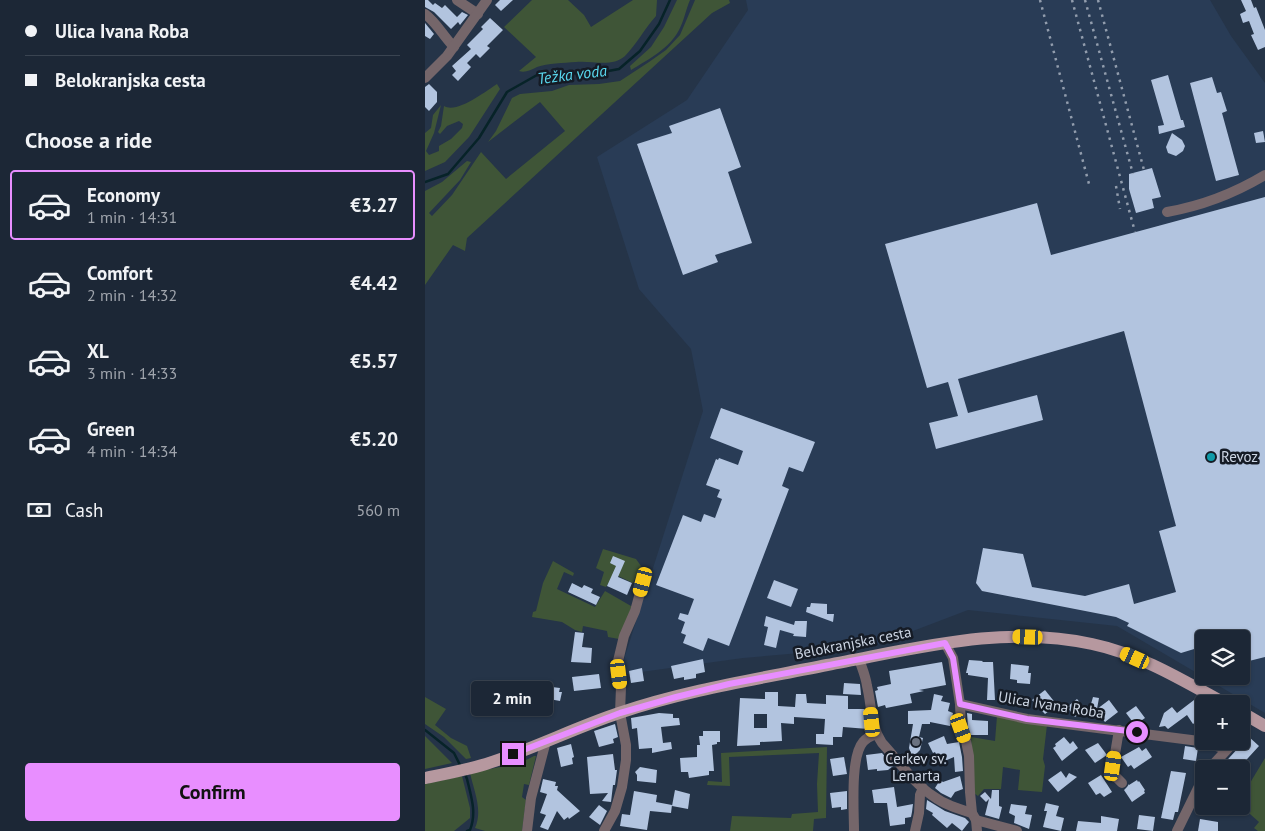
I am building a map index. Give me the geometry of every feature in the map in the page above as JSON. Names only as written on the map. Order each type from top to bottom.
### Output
[{"type":"main road","name":"Belokranjska cesta","points":[[425,778],[487,764],[620,713],[729,684],[945,643],[1012,636],[1058,638],[1093,644],[1120,651],[1179,678],[1210,695]]},
{"type":"main road","points":[[1250,717],[1265,726]]},
{"type":"street","points":[[457,0],[478,14]]},
{"type":"street","points":[[425,78],[447,56],[487,0]]},
{"type":"street","points":[[425,14],[453,47]]},
{"type":"street","points":[[1167,212],[1192,207],[1251,183],[1265,175]]},
{"type":"street","points":[[604,831],[615,810],[622,787],[626,760],[626,744],[620,713],[621,687],[618,661],[624,636],[635,611],[643,582]]},
{"type":"street","points":[[945,643],[953,658],[960,704],[961,728],[969,756],[975,821]]},
{"type":"street","points":[[859,659],[868,687],[872,722],[876,734],[923,788],[935,798],[957,808],[975,821],[1017,831]]},
{"type":"street","name":"Ulica Ivana Roba","points":[[960,704],[1027,719],[1195,740]]},
{"type":"street","points":[[1119,730],[1113,766],[1114,775],[1122,783]]},
{"type":"street","points":[[854,831],[854,780],[857,751],[862,742],[876,734]]},
{"type":"street","points":[[527,831],[531,798],[546,741]]},
{"type":"street","points":[[1217,760],[1225,750]]},
{"type":"street","points":[[915,831],[920,795],[923,788]]},
{"type":"street","points":[[1177,831],[1195,794]]},
{"type":"shaded area","name":"Revoz","points":[[746,0],[1210,0],[1231,36],[1265,83],[1265,713],[1250,704],[1250,695],[1234,695],[1217,685],[1250,685],[1250,630],[1195,630],[1195,672],[1117,626],[968,610],[871,647],[743,658],[619,675],[703,411],[691,349],[639,289],[597,157],[687,100],[748,10]]},
{"type":"green space","points":[[532,0],[568,0],[584,15],[591,27],[633,0],[657,0],[656,16],[629,52],[620,60],[608,63],[551,64],[521,72],[519,71],[536,57],[504,27]]},
{"type":"green space","points":[[677,0],[690,0],[675,37],[658,53],[631,70],[630,66],[651,47],[664,27]]},
{"type":"green space","points":[[695,0],[729,0],[730,3],[712,13],[467,238],[465,251],[453,245],[425,285],[425,191],[442,182],[467,161],[471,162],[460,180],[429,213],[432,216],[452,195],[481,152],[506,179],[565,131],[540,102],[488,142],[496,131],[512,98],[520,94],[552,91],[569,85],[620,81],[666,50],[680,35]]},
{"type":"green space","points":[[497,84],[500,89],[469,137],[445,162],[425,171],[425,133],[431,128],[433,115],[441,105],[434,133],[426,151],[429,155],[439,151],[439,146],[451,139],[462,128],[463,124],[459,121],[447,126],[440,134],[438,132],[441,126],[444,106],[450,108],[464,104]]},
{"type":"green space","points":[[603,549],[636,559],[641,566],[633,583],[614,574],[606,587],[600,585],[604,572],[596,568]]},
{"type":"green space","points":[[553,561],[574,573],[573,576],[564,572],[557,589],[595,607],[605,591],[631,606],[630,615],[619,639],[608,637],[607,631],[583,626],[582,632],[562,622],[532,617],[533,612],[536,611],[543,583]]},
{"type":"green space","points":[[425,697],[446,709],[435,725],[451,738],[467,746],[471,758],[466,759],[444,737],[425,724]]},
{"type":"green space","points":[[997,716],[1047,725],[1042,792],[1018,790],[1020,770],[1003,767],[1001,789],[984,789],[978,796],[974,793],[971,737],[995,741]]},
{"type":"green space","points":[[425,736],[452,763],[425,769]]},
{"type":"green space","points":[[827,747],[826,818],[814,819],[813,831],[730,831],[732,816],[791,818],[792,814],[818,812],[819,753],[729,757],[730,786],[707,785],[708,781],[722,782],[721,753]]},
{"type":"green space","points":[[536,756],[529,785],[524,784],[522,797],[526,800],[522,831],[485,831],[475,828],[478,807],[470,773],[520,763]]},
{"type":"green space","points":[[1265,758],[1265,831],[1258,831],[1254,828],[1259,822],[1250,814],[1250,783]]},
{"type":"green space","points":[[462,776],[470,808],[470,818],[454,831],[425,831],[425,784]]},
{"type":"building","points":[[425,0],[428,0],[433,5],[435,3],[442,8],[445,5],[457,17],[462,12],[468,15],[460,25],[458,22],[451,29],[434,12],[425,7]]},
{"type":"building","points":[[500,0],[513,0],[501,11],[495,5]]},
{"type":"building","points":[[1241,0],[1251,0],[1254,8],[1256,7],[1265,30],[1265,47],[1258,50],[1251,35],[1254,34],[1249,21],[1243,23],[1240,14],[1246,11]]},
{"type":"building","points":[[490,18],[503,30],[487,46],[490,48],[480,58],[476,54],[467,63],[471,67],[458,81],[452,75],[456,71],[452,66],[471,49],[467,45],[483,29],[481,27]]},
{"type":"building","points":[[425,23],[434,34],[430,39],[425,36]]},
{"type":"building","points":[[1168,75],[1181,120],[1183,120],[1185,127],[1159,134],[1158,126],[1164,125],[1151,80]]},
{"type":"building","points":[[1212,77],[1217,93],[1221,92],[1227,111],[1222,113],[1239,175],[1216,181],[1190,83]]},
{"type":"building","points":[[429,84],[437,92],[437,102],[429,111],[425,107],[425,87]]},
{"type":"building","points":[[720,108],[741,167],[728,172],[752,243],[715,255],[718,262],[683,275],[637,144],[672,133],[669,126]]},
{"type":"building","points":[[1263,131],[1265,142],[1256,143],[1254,133]]},
{"type":"building","points":[[1172,133],[1182,140],[1185,146],[1183,151],[1176,156],[1168,153],[1166,147]]},
{"type":"building","points":[[1152,168],[1161,197],[1152,199],[1154,208],[1136,213],[1129,189],[1129,174]]},
{"type":"building","name":"Revoz","points":[[1265,197],[1265,657],[1250,661],[1250,630],[1195,630],[1195,649],[1181,653],[1127,626],[1129,623],[1116,617],[982,591],[976,583],[983,548],[1023,554],[1032,587],[1085,596],[1129,584],[1134,604],[1176,592],[1159,531],[1176,526],[1124,331],[958,379],[968,413],[1037,395],[1043,420],[936,449],[929,423],[958,416],[948,382],[927,388],[885,244],[1037,203],[1051,255]]},
{"type":"building","points":[[721,408],[815,442],[803,472],[789,467],[782,486],[789,489],[729,646],[708,638],[703,651],[683,643],[686,635],[681,633],[685,622],[678,619],[680,613],[688,615],[694,599],[656,585],[683,515],[701,522],[704,514],[715,518],[722,499],[717,497],[720,490],[706,485],[716,459],[718,460],[719,458],[738,465],[743,451],[710,438]]},
{"type":"building","points":[[613,556],[625,561],[618,577],[632,583],[627,595],[607,586],[616,566],[610,563]]},
{"type":"building","points":[[774,580],[798,589],[791,607],[767,598]]},
{"type":"building","points":[[572,583],[582,588],[584,585],[593,589],[591,593],[600,597],[596,605],[568,592]]},
{"type":"building","points":[[811,603],[827,604],[827,614],[834,614],[833,622],[806,612],[807,607],[810,607]]},
{"type":"building","points":[[766,616],[794,625],[795,621],[807,621],[806,637],[793,636],[794,634],[780,630],[776,648],[764,645],[768,627],[764,626]]},
{"type":"building","points":[[575,632],[584,633],[582,647],[592,648],[591,663],[571,662]]},
{"type":"building","points":[[703,659],[705,672],[696,674],[696,678],[684,680],[684,677],[674,679],[671,666]]},
{"type":"building","points":[[969,660],[993,662],[995,700],[987,700],[988,678],[968,675],[966,673]]},
{"type":"building","points":[[942,662],[946,685],[919,690],[924,691],[910,694],[912,703],[886,708],[885,705],[878,707],[875,691],[878,690],[877,687],[891,684],[889,671]]},
{"type":"building","points":[[1011,664],[1029,666],[1028,673],[1031,673],[1030,684],[1017,683],[1017,680],[1010,679]]},
{"type":"building","points":[[642,668],[644,681],[631,683],[629,671]]},
{"type":"building","points":[[599,674],[601,688],[574,691],[572,677]]},
{"type":"building","points":[[844,683],[860,684],[861,695],[843,694]]},
{"type":"building","points":[[552,687],[560,688],[559,692],[562,692],[560,701],[549,699]]},
{"type":"building","points":[[1045,690],[1057,705],[1045,714],[1032,700]]},
{"type":"building","points":[[765,692],[778,692],[778,706],[795,707],[796,694],[806,694],[807,703],[826,704],[826,695],[848,696],[848,709],[864,709],[868,729],[843,727],[842,737],[833,737],[833,745],[816,744],[816,734],[824,734],[825,719],[794,717],[794,724],[781,723],[782,741],[760,742],[760,745],[737,746],[740,698],[765,699]],"holes":[[[754,714],[767,714],[767,728],[754,728]]]},
{"type":"building","points":[[934,694],[943,696],[941,701],[950,703],[948,711],[953,713],[950,726],[930,722],[930,724],[922,724],[919,737],[923,738],[920,750],[915,755],[911,754],[909,748],[913,724],[908,724],[908,711],[931,710]]},
{"type":"building","points":[[1093,697],[1099,698],[1097,709],[1109,700],[1118,712],[1105,722],[1091,704]]},
{"type":"building","points":[[1077,699],[1085,709],[1075,717],[1067,707]]},
{"type":"building","points":[[1195,701],[1195,723],[1193,724],[1187,715],[1168,729],[1165,726],[1159,727],[1164,713],[1172,707],[1177,713]]},
{"type":"building","points":[[1136,706],[1145,718],[1135,725],[1126,713]]},
{"type":"building","points":[[659,713],[673,714],[673,718],[679,718],[680,725],[661,727],[663,743],[671,742],[672,749],[652,753],[652,748],[639,749],[637,728],[632,729],[631,718]]},
{"type":"building","points":[[967,713],[972,714],[972,720],[988,721],[988,735],[971,735],[968,727]]},
{"type":"building","points":[[615,724],[618,737],[613,739],[614,743],[599,747],[594,731]]},
{"type":"building","points":[[703,731],[720,731],[720,742],[712,745],[714,771],[709,771],[709,775],[689,778],[688,772],[681,772],[680,758],[697,757],[697,745],[700,745],[699,736],[703,736]]},
{"type":"building","points":[[944,736],[947,744],[959,742],[963,771],[955,772],[954,757],[940,763],[935,752],[933,753],[928,743]]},
{"type":"building","points":[[1064,737],[1070,744],[1073,741],[1078,748],[1062,761],[1053,748]]},
{"type":"building","points":[[1250,738],[1259,746],[1246,760],[1227,760],[1236,750],[1250,750]]},
{"type":"building","points":[[1098,743],[1107,755],[1095,763],[1085,750]]},
{"type":"building","points":[[571,744],[574,757],[572,758],[573,764],[561,767],[557,748]]},
{"type":"building","points":[[1185,746],[1195,748],[1195,750],[1198,750],[1195,761],[1183,759]]},
{"type":"building","points":[[1139,747],[1142,751],[1146,748],[1152,757],[1134,769],[1131,765],[1128,767],[1121,757]]},
{"type":"building","points":[[882,753],[893,766],[888,770],[868,770],[866,755]]},
{"type":"building","points":[[613,754],[615,770],[617,770],[615,785],[613,785],[611,802],[602,801],[608,793],[590,794],[587,757]]},
{"type":"building","points":[[844,757],[847,774],[833,776],[830,759]]},
{"type":"building","points":[[640,767],[657,770],[656,783],[637,781],[635,772]]},
{"type":"building","points":[[1061,771],[1066,778],[1069,773],[1077,777],[1058,792],[1048,780]]},
{"type":"building","points":[[1171,771],[1186,773],[1178,812],[1175,812],[1173,820],[1161,818]]},
{"type":"building","points":[[1101,775],[1112,792],[1104,797],[1100,793],[1096,795],[1088,783]]},
{"type":"building","points":[[960,776],[963,789],[955,792],[951,798],[935,788],[940,780],[943,782]]},
{"type":"building","points":[[543,779],[556,782],[557,790],[580,811],[569,819],[568,817],[564,820],[557,811],[548,830],[540,827],[546,815],[540,813],[547,794],[540,792]]},
{"type":"building","points":[[1137,780],[1145,790],[1145,793],[1132,802],[1124,790],[1129,784]]},
{"type":"building","points":[[894,787],[897,807],[913,804],[911,817],[905,818],[905,824],[890,826],[887,803],[874,803],[872,790]]},
{"type":"building","points":[[675,790],[690,794],[688,809],[672,806]]},
{"type":"building","points":[[992,790],[999,790],[999,806],[1002,807],[999,819],[985,815],[989,799],[986,802],[980,796],[985,792],[991,799]]},
{"type":"building","points":[[634,791],[657,795],[656,802],[672,805],[671,813],[650,811],[647,830],[620,826],[622,814],[630,815]]},
{"type":"building","points":[[847,791],[847,809],[841,810],[841,807],[832,808],[830,793]]},
{"type":"building","points":[[927,800],[945,811],[965,818],[969,822],[962,831],[952,823],[947,828],[932,815],[933,813],[926,809]]},
{"type":"building","points":[[1046,803],[1059,806],[1056,816],[1064,818],[1061,831],[1043,827],[1047,811],[1044,811]]},
{"type":"building","points":[[1011,804],[1027,806],[1025,814],[1032,815],[1029,829],[1014,823],[1015,816],[1009,813]]},
{"type":"building","points":[[599,805],[607,811],[600,825],[589,817]]},
{"type":"building","points":[[1139,815],[1155,817],[1153,831],[1137,829]]},
{"type":"building","points":[[1101,816],[1119,819],[1117,831],[1076,831],[1078,821],[1101,823]]},
{"type":"building","points":[[1200,819],[1218,822],[1218,831],[1198,831]]},
{"type":"waterway","name":"Težka voda","points":[[425,182],[448,174],[479,138],[507,92],[537,75],[603,72],[619,69],[640,51],[659,24],[670,0]]},
{"type":"waterway","name":"Težka voda","points":[[425,730],[454,753],[461,767]]},
{"type":"waterway","name":"Težka voda","points":[[465,774],[473,804],[472,824],[470,830],[467,831]]},
{"type":"railway","points":[[1040,0],[1089,184]]},
{"type":"railway","points":[[1072,0],[1135,232]]},
{"type":"railway","points":[[1085,0],[1133,174]]},
{"type":"railway","points":[[1098,0],[1144,170]]},
{"type":"railway","points":[[1116,186],[1120,209]]},
{"type":"place","name":"Revoz","points":[[1211,457]]},
{"type":"place","name":"Cerkev sv. Lenarta","points":[[916,742]]},
{"type":"route","points":[[513,754],[620,713],[676,697],[729,684],[945,643],[953,658],[960,704],[1027,719],[1137,732]]}]
